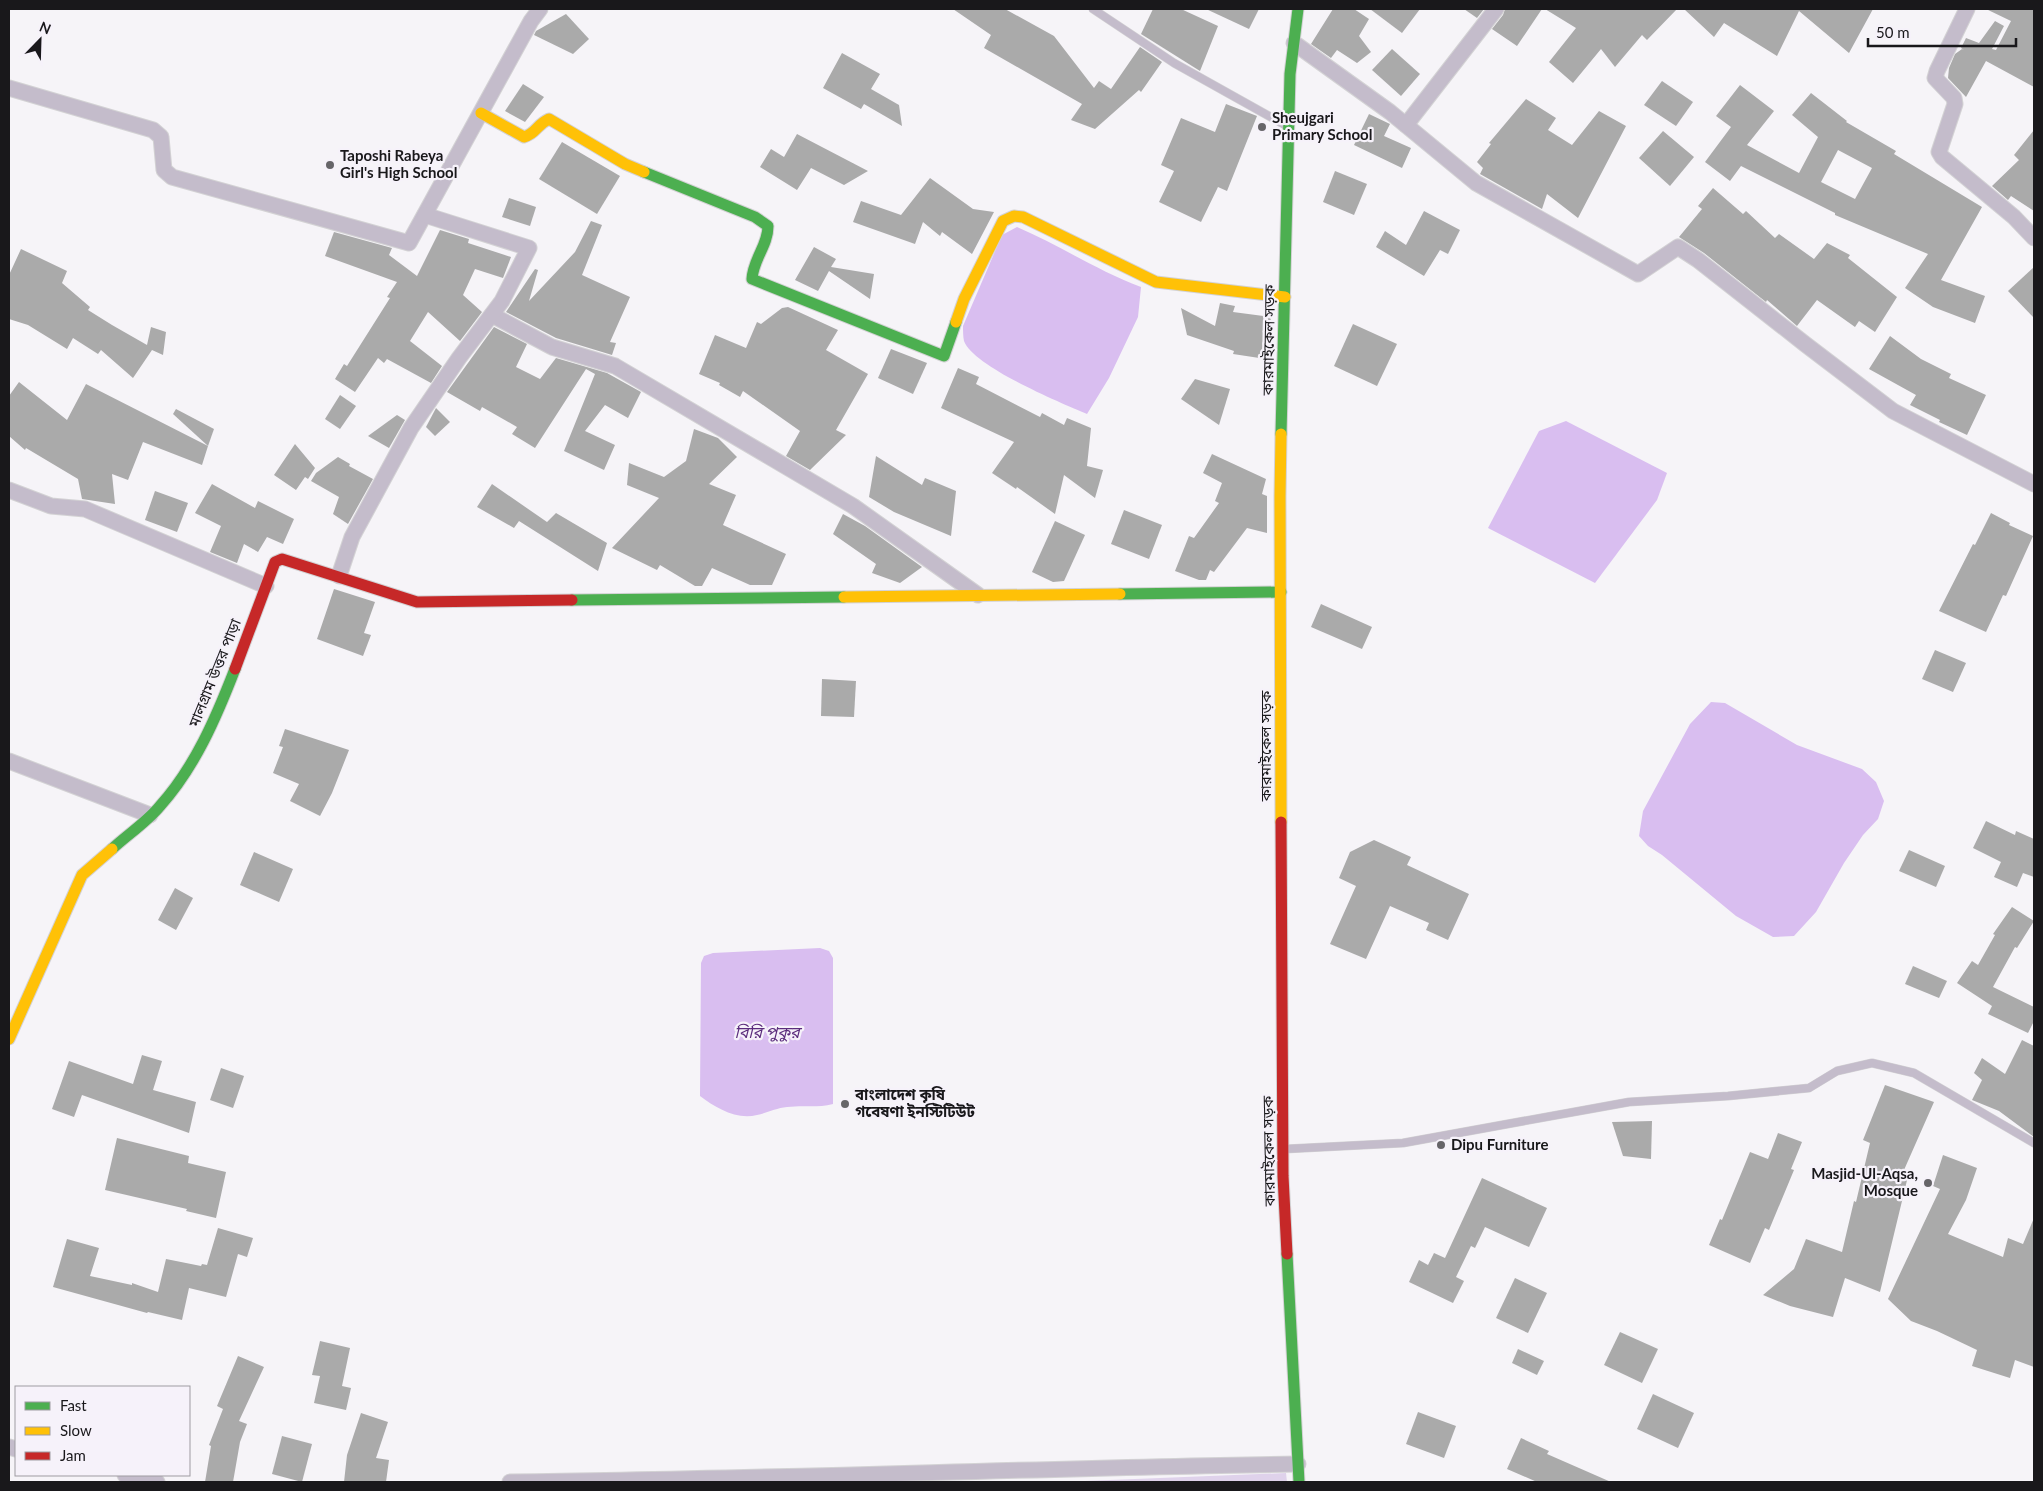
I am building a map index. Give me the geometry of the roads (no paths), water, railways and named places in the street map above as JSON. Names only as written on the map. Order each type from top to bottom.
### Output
[{"type":"street","points":[[9,88],[153,130],[161,137],[164,170],[172,177],[409,243],[531,21],[540,9]]},
{"type":"street","name":"কারমাইকেল সড়ক","points":[[1298,9],[1290,74],[1281,486],[1281,592],[1283,1176],[1299,1482]]},
{"type":"street","points":[[1406,125],[1496,9]]},
{"type":"street","points":[[1967,9],[1936,71],[1935,78],[1954,98],[1955,104],[1939,152],[1942,157],[2014,217],[2034,238]]},
{"type":"street","points":[[1294,43],[1406,125],[1476,183],[1638,274],[1678,247],[1698,260],[1893,411],[2033,482]]},
{"type":"street","points":[[481,113],[524,137],[533,134],[540,122],[549,119],[625,164],[755,217],[768,226],[769,237],[751,268],[752,279],[944,356],[964,298],[1004,221],[1014,216],[1023,217],[1156,282],[1285,297]]},
{"type":"street","points":[[339,576],[352,537],[412,428],[459,358],[502,302],[529,248],[425,215]]},
{"type":"street","points":[[492,315],[552,347],[615,366],[853,506],[978,596]]},
{"type":"street","points":[[9,490],[51,506],[86,509],[266,586]]},
{"type":"street","name":"মালগ্রাম উত্তর পাড়া","points":[[9,1039],[82,875],[160,807],[189,768],[216,718],[275,562],[282,559],[417,602],[1281,592]]},
{"type":"street","points":[[9,761],[150,815]]},
{"type":"street","points":[[510,1482],[678,1480],[1298,1464]]},
{"type":"street","points":[[130,1476],[157,1482]]},
{"type":"lane","points":[[1093,9],[1174,63],[1289,127]]},
{"type":"lane","points":[[1283,1150],[1404,1143],[1629,1102],[1728,1096],[1809,1088],[1837,1071],[1872,1063],[1914,1074],[2034,1143]]},
{"type":"water","points":[[1017,227],[1125,281],[1141,287],[1138,317],[1109,378],[1087,414],[1000,373],[971,351],[964,341],[963,326],[1002,235]]},
{"type":"water","points":[[1566,421],[1667,473],[1657,500],[1595,583],[1488,528],[1539,431]]},
{"type":"water","points":[[1711,702],[1725,703],[1797,745],[1862,769],[1876,782],[1884,801],[1878,819],[1863,835],[1844,863],[1816,912],[1794,936],[1773,937],[1736,916],[1662,855],[1648,846],[1639,836],[1643,811],[1690,724]]},
{"type":"water","name":"বিরি পুকুর","points":[[820,948],[829,951],[833,958],[833,1104],[779,1108],[757,1115],[741,1116],[720,1109],[700,1096],[701,963],[704,956],[713,953]]},
{"type":"place","name":"Sheujgari Primary School","points":[[1262,127]]},
{"type":"place","name":"Taposhi Rabeya Girl's High School","points":[[330,165]]},
{"type":"place","name":"বাংলাদেশ কৃষি গবেষণা ইনস্টিটিউট","points":[[845,1104]]},
{"type":"place","name":"Dipu Furniture","points":[[1441,1145]]},
{"type":"place","name":"Masjid-Ul-Aqsa, Mosque","points":[[1928,1183]]}]
